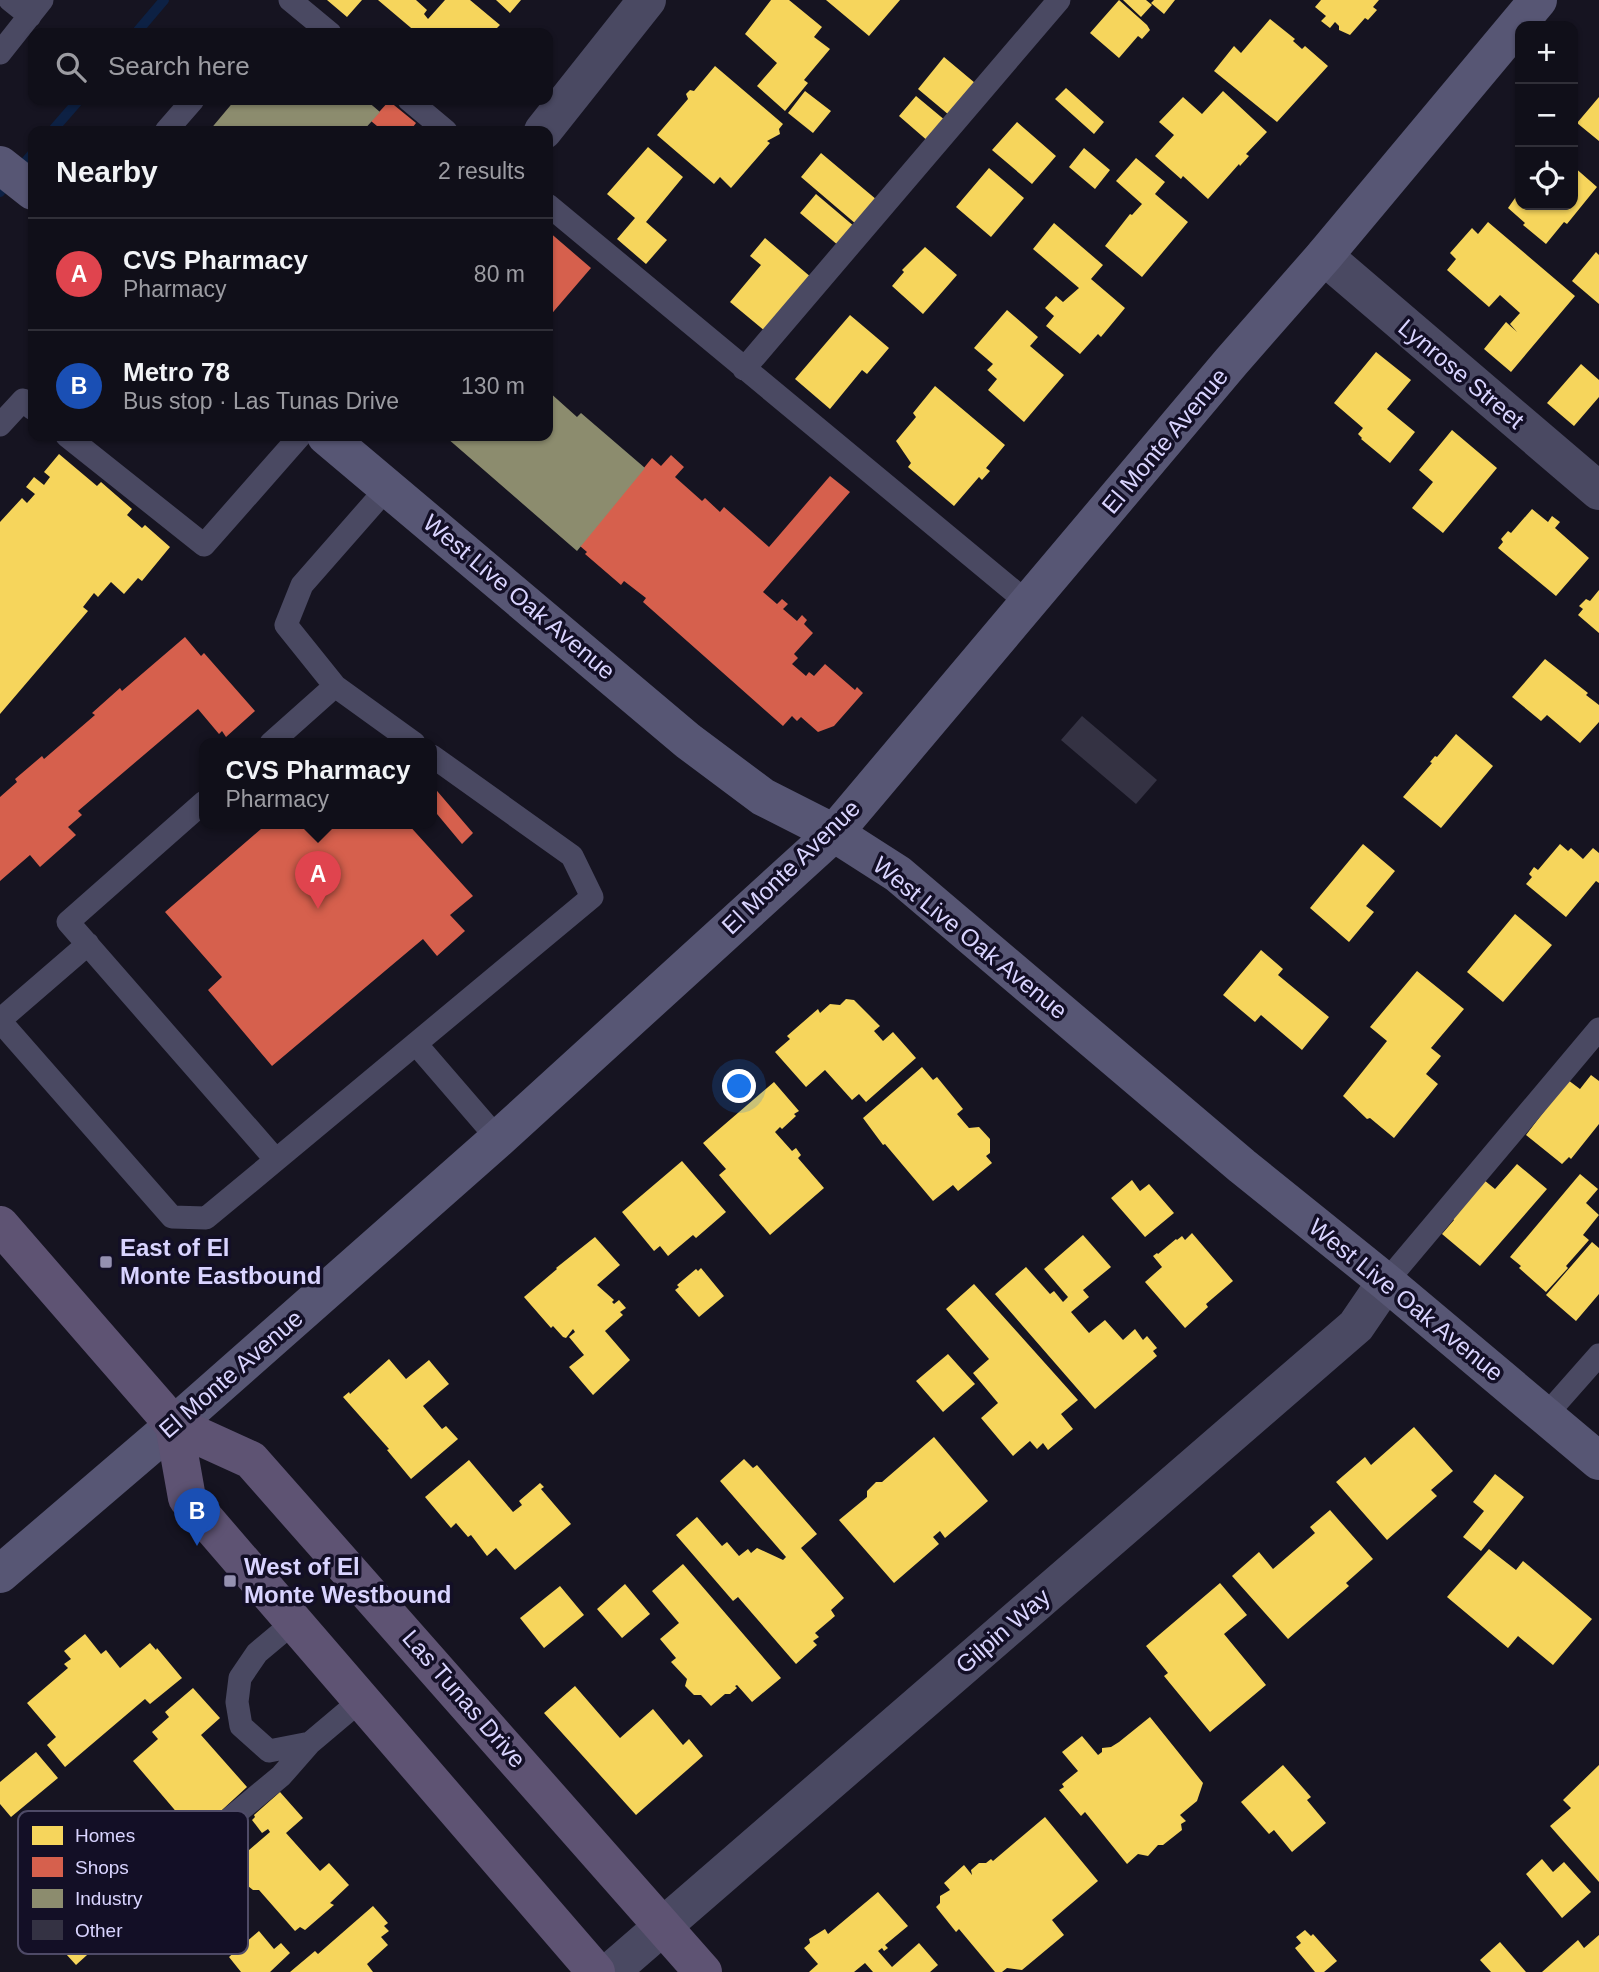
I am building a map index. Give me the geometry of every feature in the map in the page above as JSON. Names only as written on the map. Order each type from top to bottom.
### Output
[{"type":"main road","name":"Las Tunas Drive","points":[[0,1226],[174,1425],[251,1460],[703,1972]]},
{"type":"main road","points":[[174,1425],[187,1498],[596,1972]]},
{"type":"street","points":[[547,126],[648,0]]},
{"type":"street","name":"El Monte Avenue","points":[[0,1574],[174,1425],[498,1139],[834,833],[1538,0]]},
{"type":"street","points":[[0,165],[28,187]]},
{"type":"street","name":"Lynrose Street","points":[[1324,256],[1599,491]]},
{"type":"street","name":"West Live Oak Avenue","points":[[332,441],[688,741],[763,797],[834,833],[898,874],[1242,1166],[1386,1282],[1599,1461]]},
{"type":"street","name":"Gilpin Way","points":[[610,1972],[1356,1326],[1386,1282]]},
{"type":"lane","points":[[0,52],[36,8],[10,0]]},
{"type":"lane","points":[[290,0],[324,28]]},
{"type":"lane","points":[[744,369],[1059,0]]},
{"type":"lane","points":[[170,126],[189,105]]},
{"type":"lane","points":[[415,105],[440,126]]},
{"type":"lane","points":[[553,209],[1028,603]]},
{"type":"lane","points":[[0,425],[23,400],[28,404]]},
{"type":"lane","points":[[73,441],[204,545],[295,441]]},
{"type":"lane","points":[[388,487],[302,585],[286,625],[335,686],[407,738]]},
{"type":"lane","points":[[277,738],[335,686]]},
{"type":"lane","points":[[88,944],[0,1020],[172,1217],[206,1218],[592,897],[572,856],[437,760]]},
{"type":"lane","points":[[199,806],[68,922],[276,1160]]},
{"type":"lane","points":[[1386,1282],[1599,1029]]},
{"type":"lane","points":[[416,1044],[498,1139]]},
{"type":"lane","points":[[1546,1415],[1599,1355]]},
{"type":"lane","points":[[294,1622],[257,1653],[240,1678],[237,1702],[241,1726],[269,1751],[310,1743]]},
{"type":"lane","points":[[239,1811],[281,1776],[310,1743],[361,1700]]},
{"type":"building: Homes","points":[[327,0],[362,0],[347,17]]},
{"type":"building: Homes","points":[[378,0],[416,0],[427,10],[424,14],[428,19],[445,0],[470,0],[500,25],[497,28],[411,28]]},
{"type":"building: Homes","points":[[496,0],[521,0],[510,13]]},
{"type":"building: Homes","points":[[771,0],[789,0],[822,27],[814,37],[830,49],[804,80],[808,83],[785,111],[757,86],[777,63],[745,34]]},
{"type":"building: Homes","points":[[826,0],[900,0],[869,36]]},
{"type":"building: Homes","points":[[1119,0],[1150,30],[1142,39],[1138,36],[1119,58],[1090,33]]},
{"type":"building: Homes","points":[[1123,0],[1146,0],[1152,5],[1141,17]]},
{"type":"building: Homes","points":[[1154,0],[1175,0],[1164,14],[1151,3]]},
{"type":"building: Homes","points":[[1321,0],[1379,0],[1373,7],[1377,10],[1368,20],[1365,18],[1350,35],[1339,30],[1335,22],[1330,28],[1321,21],[1326,16],[1315,7]]},
{"type":"building: Homes","points":[[1270,19],[1295,39],[1293,41],[1302,49],[1305,46],[1328,66],[1277,122],[1214,71],[1234,46],[1241,53]]},
{"type":"building: Homes","points":[[944,57],[975,83],[949,115],[918,89]]},
{"type":"building: Homes","points":[[715,66],[783,124],[779,129],[780,134],[767,141],[770,143],[731,188],[720,177],[714,184],[657,135],[688,99],[686,94],[690,90],[694,91]]},
{"type":"building: Homes","points":[[1066,88],[1104,122],[1094,134],[1055,99]]},
{"type":"building: Homes","points":[[805,91],[831,111],[813,133],[788,113]]},
{"type":"building: Homes","points":[[1223,91],[1267,132],[1246,154],[1249,156],[1208,199],[1183,176],[1181,179],[1155,156],[1174,135],[1159,122],[1183,97],[1202,114]]},
{"type":"building: Homes","points":[[916,96],[946,121],[929,142],[899,116]]},
{"type":"building: Homes","points":[[1599,97],[1599,141],[1578,122]]},
{"type":"building: Homes","points":[[1017,122],[1056,156],[1032,184],[992,150]]},
{"type":"building: Homes","points":[[648,147],[683,177],[646,222],[667,240],[646,264],[617,239],[635,218],[607,194]]},
{"type":"building: Homes","points":[[1084,148],[1110,170],[1095,189],[1069,167]]},
{"type":"building: Homes","points":[[821,153],[877,200],[856,224],[801,177]]},
{"type":"building: Homes","points":[[1136,158],[1165,182],[1155,194],[1188,222],[1142,277],[1105,246],[1130,214],[1142,204],[1116,181]]},
{"type":"building: Homes","points":[[989,168],[1024,198],[991,237],[956,207]]},
{"type":"building: Homes","points":[[1578,170],[1597,187],[1567,224],[1564,222],[1546,244],[1508,208],[1515,198],[1515,210],[1578,210]]},
{"type":"building: Homes","points":[[816,194],[855,227],[839,246],[800,213]]},
{"type":"building: Homes","points":[[1488,222],[1575,296],[1511,372],[1484,349],[1506,322],[1517,332],[1510,324],[1520,313],[1500,295],[1489,307],[1447,270],[1456,259],[1450,253],[1472,228],[1478,234]]},
{"type":"building: Homes","points":[[1054,223],[1103,265],[1091,279],[1125,308],[1101,337],[1098,334],[1080,354],[1046,326],[1054,316],[1045,308],[1056,296],[1063,302],[1079,288],[1033,249]]},
{"type":"building: Homes","points":[[765,238],[812,278],[766,332],[730,302],[761,265],[750,256]]},
{"type":"building: Homes","points":[[925,247],[957,275],[923,314],[892,286],[904,272],[902,270]]},
{"type":"building: Homes","points":[[1596,252],[1599,255],[1599,304],[1572,281]]},
{"type":"building: Homes","points":[[1007,310],[1038,337],[1030,346],[1064,375],[1024,422],[988,390],[997,379],[987,370],[993,364],[974,348]]},
{"type":"building: Homes","points":[[850,315],[889,348],[867,374],[862,370],[830,409],[795,379]]},
{"type":"building: Homes","points":[[1376,352],[1411,380],[1387,409],[1415,432],[1390,463],[1361,439],[1358,434],[1363,428],[1334,403]]},
{"type":"building: Homes","points":[[1581,364],[1599,380],[1599,397],[1574,426],[1547,403]]},
{"type":"building: Homes","points":[[935,386],[1005,445],[986,468],[990,471],[982,480],[979,477],[954,506],[908,467],[911,463],[896,441],[916,417],[913,413]]},
{"type":"building: Homes","points":[[1452,430],[1497,468],[1443,533],[1412,508],[1433,482],[1419,470]]},
{"type":"building: Homes","points":[[59,454],[97,486],[101,482],[132,509],[127,515],[142,528],[145,525],[170,547],[142,581],[138,578],[124,594],[111,582],[98,597],[94,593],[83,607],[88,611],[0,714],[0,522],[22,498],[27,503],[35,494],[26,487],[34,477],[44,485],[50,477],[44,472]]},
{"type":"building: Homes","points":[[1532,509],[1548,522],[1552,516],[1560,522],[1555,528],[1589,558],[1556,596],[1498,548],[1503,542],[1501,539],[1508,531],[1511,533]]},
{"type":"building: Homes","points":[[1599,590],[1599,633],[1578,615],[1583,609],[1579,606],[1586,599],[1590,601]]},
{"type":"building: Homes","points":[[1545,659],[1599,705],[1599,722],[1580,743],[1547,715],[1541,721],[1512,697]]},
{"type":"building: Homes","points":[[1456,734],[1493,766],[1441,828],[1403,797]]},
{"type":"building: Homes","points":[[1363,844],[1395,871],[1366,906],[1374,912],[1349,942],[1310,908]]},
{"type":"building: Homes","points":[[1560,844],[1568,851],[1571,848],[1583,859],[1593,848],[1599,853],[1599,883],[1596,881],[1566,917],[1526,884],[1532,877],[1529,874],[1534,867],[1538,870]]},
{"type":"building: Homes","points":[[1515,914],[1552,945],[1503,1002],[1467,972]]},
{"type":"building: Homes","points":[[1261,950],[1283,969],[1278,975],[1329,1017],[1302,1050],[1261,1015],[1255,1022],[1223,995]]},
{"type":"building: Homes","points":[[1417,971],[1464,1009],[1431,1048],[1441,1056],[1426,1074],[1438,1084],[1394,1138],[1370,1118],[1367,1119],[1343,1096],[1387,1041],[1370,1027]]},
{"type":"building: Homes","points":[[846,999],[854,1000],[880,1026],[874,1031],[883,1041],[893,1032],[916,1058],[866,1102],[859,1094],[852,1100],[825,1070],[806,1087],[775,1052],[790,1039],[787,1036],[818,1009],[820,1013],[830,1004],[840,1005]]},
{"type":"building: Homes","points":[[922,1067],[933,1080],[937,1077],[963,1109],[957,1114],[969,1128],[979,1127],[990,1139],[990,1153],[986,1156],[992,1163],[958,1191],[953,1185],[933,1201],[885,1144],[883,1145],[863,1118]]},
{"type":"building: Homes","points":[[1591,1075],[1599,1081],[1599,1124],[1571,1159],[1569,1157],[1562,1164],[1526,1135],[1568,1080],[1580,1089]]},
{"type":"building: Homes","points":[[774,1082],[799,1111],[782,1129],[780,1127],[775,1132],[792,1151],[796,1148],[801,1155],[798,1158],[824,1188],[770,1235],[719,1175],[726,1169],[703,1143]]},
{"type":"building: Homes","points":[[682,1161],[726,1212],[696,1238],[693,1235],[668,1256],[660,1246],[654,1251],[622,1212]]},
{"type":"building: Homes","points":[[1517,1164],[1547,1189],[1480,1266],[1442,1234],[1484,1180],[1495,1189]]},
{"type":"building: Homes","points":[[1580,1174],[1598,1189],[1586,1203],[1599,1215],[1583,1235],[1589,1240],[1546,1292],[1510,1257]]},
{"type":"building: Homes","points":[[1132,1180],[1140,1191],[1149,1184],[1174,1213],[1145,1237],[1111,1198]]},
{"type":"building: Homes","points":[[1192,1233],[1233,1281],[1206,1304],[1208,1307],[1185,1328],[1145,1282],[1162,1267],[1153,1256],[1176,1239],[1182,1236],[1185,1240]]},
{"type":"building: Homes","points":[[1083,1235],[1111,1267],[1083,1290],[1089,1297],[1071,1312],[1089,1333],[1105,1320],[1123,1340],[1135,1329],[1143,1340],[1147,1336],[1157,1348],[1153,1351],[1157,1356],[1095,1409],[995,1294],[1026,1267],[1050,1294],[1054,1291],[1063,1302],[1068,1297],[1044,1269]]},
{"type":"building: Homes","points":[[595,1237],[620,1265],[597,1285],[614,1300],[614,1304],[619,1300],[626,1308],[620,1312],[623,1315],[605,1331],[630,1360],[593,1395],[569,1367],[584,1355],[569,1337],[575,1332],[573,1329],[566,1338],[563,1337],[553,1326],[551,1328],[524,1297]]},
{"type":"building: Homes","points":[[1592,1242],[1599,1248],[1599,1294],[1576,1321],[1546,1295]]},
{"type":"building: Homes","points":[[701,1268],[724,1296],[699,1317],[675,1290],[679,1287],[677,1285]]},
{"type":"building: Homes","points":[[974,1284],[1078,1400],[1061,1414],[1073,1429],[1048,1450],[1043,1443],[1037,1449],[1030,1441],[1013,1456],[981,1418],[998,1403],[973,1373],[989,1359],[946,1309]]},
{"type":"building: Homes","points":[[948,1354],[975,1384],[943,1412],[916,1381]]},
{"type":"building: Homes","points":[[389,1359],[406,1379],[429,1360],[449,1384],[423,1406],[442,1429],[446,1426],[458,1439],[411,1479],[387,1450],[389,1449],[343,1397],[349,1392],[350,1394]]},
{"type":"building: Homes","points":[[1414,1427],[1453,1471],[1431,1490],[1437,1496],[1387,1540],[1336,1482],[1365,1457],[1371,1465]]},
{"type":"building: Homes","points":[[934,1437],[988,1501],[945,1538],[940,1531],[933,1537],[939,1544],[894,1583],[839,1520],[867,1497],[867,1491],[876,1482],[882,1482]]},
{"type":"building: Homes","points":[[744,1459],[753,1468],[757,1465],[817,1534],[801,1548],[844,1598],[831,1610],[835,1616],[815,1633],[819,1637],[813,1641],[817,1645],[796,1664],[738,1597],[733,1601],[676,1535],[697,1517],[722,1546],[727,1542],[739,1556],[748,1549],[751,1553],[757,1548],[783,1560],[786,1557],[720,1481]]},
{"type":"building: Homes","points":[[469,1460],[513,1512],[522,1505],[519,1501],[540,1483],[544,1487],[541,1489],[571,1524],[515,1570],[496,1548],[487,1556],[471,1535],[468,1537],[456,1523],[451,1528],[425,1497]]},
{"type":"building: Homes","points":[[1495,1474],[1524,1497],[1481,1551],[1463,1537],[1484,1511],[1473,1502]]},
{"type":"building: Homes","points":[[1330,1510],[1373,1559],[1346,1583],[1349,1586],[1288,1639],[1232,1576],[1259,1552],[1273,1569],[1315,1533],[1310,1527]]},
{"type":"building: Homes","points":[[1489,1549],[1516,1570],[1523,1561],[1592,1619],[1553,1665],[1518,1636],[1508,1648],[1447,1597]]},
{"type":"building: Homes","points":[[683,1564],[781,1678],[752,1702],[737,1685],[730,1694],[725,1694],[711,1706],[701,1695],[694,1695],[685,1686],[687,1679],[671,1662],[676,1658],[660,1639],[679,1623],[652,1591]]},
{"type":"building: Homes","points":[[1220,1583],[1247,1615],[1224,1634],[1266,1685],[1210,1732],[1164,1676],[1168,1673],[1146,1646]]},
{"type":"building: Homes","points":[[625,1584],[650,1614],[622,1638],[597,1609]]},
{"type":"building: Homes","points":[[560,1586],[584,1615],[544,1648],[520,1618]]},
{"type":"building: Homes","points":[[85,1634],[101,1654],[106,1650],[120,1668],[150,1643],[182,1678],[150,1704],[145,1699],[65,1767],[47,1745],[56,1737],[27,1703],[68,1668],[64,1664],[71,1659],[64,1651]]},
{"type":"building: Homes","points":[[575,1686],[620,1738],[653,1709],[683,1745],[689,1739],[703,1756],[636,1815],[544,1713]]},
{"type":"building: Homes","points":[[193,1688],[220,1718],[201,1735],[247,1787],[221,1811],[176,1811],[133,1761],[158,1739],[152,1732],[169,1717],[165,1712]]},
{"type":"building: Homes","points":[[1150,1717],[1203,1783],[1197,1801],[1180,1815],[1186,1821],[1181,1824],[1182,1830],[1163,1845],[1158,1845],[1148,1856],[1138,1854],[1127,1864],[1085,1812],[1081,1816],[1059,1790],[1064,1787],[1062,1784],[1078,1771],[1062,1752],[1082,1736],[1098,1755],[1102,1748],[1119,1742]]},
{"type":"building: Homes","points":[[36,1752],[58,1778],[11,1817],[0,1804],[0,1782]]},
{"type":"building: Homes","points":[[1283,1765],[1311,1797],[1307,1800],[1326,1823],[1292,1852],[1274,1830],[1269,1834],[1241,1802]]},
{"type":"building: Homes","points":[[1599,1765],[1599,1882],[1550,1826],[1571,1808],[1563,1800]]},
{"type":"building: Homes","points":[[280,1792],[303,1818],[286,1833],[320,1871],[329,1863],[349,1885],[330,1903],[334,1905],[305,1930],[300,1927],[295,1931],[259,1890],[248,1886],[248,1851],[270,1832],[268,1829],[262,1833],[252,1820],[254,1815]]},
{"type":"building: Homes","points":[[1045,1817],[1098,1881],[1052,1920],[1064,1935],[1022,1970],[1007,1968],[1002,1972],[995,1972],[959,1929],[956,1932],[936,1907],[940,1903],[940,1896],[950,1890],[944,1883],[964,1865],[972,1875],[971,1870],[979,1863],[986,1863],[991,1859],[993,1861]]},
{"type":"building: Homes","points":[[1542,1859],[1553,1872],[1564,1862],[1591,1892],[1562,1918],[1526,1874]]},
{"type":"building: Homes","points":[[878,1892],[908,1926],[885,1945],[888,1948],[878,1951],[892,1967],[919,1943],[938,1965],[930,1972],[873,1972],[865,1963],[854,1972],[809,1972],[818,1964],[804,1948],[810,1943],[809,1939],[825,1929],[828,1934]]},
{"type":"building: Homes","points":[[373,1906],[388,1923],[384,1926],[389,1931],[381,1937],[388,1945],[367,1964],[373,1972],[290,1972],[315,1951],[318,1954]]},
{"type":"building: Homes","points":[[1305,1930],[1311,1936],[1313,1934],[1337,1961],[1324,1972],[1315,1972],[1295,1948],[1301,1943],[1296,1937]]},
{"type":"building: Homes","points":[[259,1931],[274,1949],[281,1943],[290,1953],[270,1972],[241,1972],[229,1957],[232,1954],[248,1954],[248,1941]]},
{"type":"building: Homes","points":[[1599,1935],[1599,1972],[1542,1972],[1578,1940],[1584,1948]]},
{"type":"building: Homes","points":[[1500,1942],[1526,1972],[1491,1972],[1480,1960]]},
{"type":"building: Homes","points":[[66,1954],[88,1954],[76,1965]]},
{"type":"building: Shops","points":[[385,105],[394,105],[416,123],[414,126],[377,126],[371,121]]},
{"type":"building: Shops","points":[[553,235],[591,268],[553,312]]},
{"type":"building: Shops","points":[[671,455],[684,467],[675,477],[702,501],[705,498],[720,512],[724,507],[769,547],[830,476],[850,492],[763,592],[777,604],[782,599],[788,604],[783,609],[797,621],[802,615],[807,620],[804,624],[813,633],[794,654],[798,658],[792,664],[806,676],[809,672],[814,676],[825,664],[855,690],[857,687],[863,693],[834,726],[818,732],[801,717],[797,721],[792,716],[783,726],[643,602],[646,598],[624,581],[621,585],[585,554],[587,552],[580,546],[652,458],[661,466]]},
{"type":"building: Shops","points":[[185,637],[201,656],[204,653],[255,711],[226,737],[222,731],[219,734],[198,709],[78,811],[82,815],[68,827],[76,835],[40,867],[30,855],[0,881],[0,797],[17,782],[15,779],[42,756],[44,759],[95,715],[92,713],[120,688],[122,691]]},
{"type":"building: Shops","points":[[437,791],[473,833],[462,844],[437,814]]},
{"type":"building: Shops","points":[[261,829],[412,829],[473,896],[450,915],[465,931],[437,956],[423,939],[272,1066],[208,990],[222,977],[165,912]]},
{"type":"building: Industry","points":[[231,105],[372,105],[380,112],[367,126],[213,126]]},
{"type":"building: Industry","points":[[553,395],[577,417],[581,413],[645,468],[577,551],[450,441],[553,441]]},
{"type":"building: Other","points":[[1082,716],[1157,780],[1136,804],[1061,740]]},
{"type":"waterway","points":[[140,28],[164,0]]},
{"type":"waterway","points":[[56,126],[75,105]]},
{"type":"waterway","points":[[0,192],[28,159]]},
{"type":"place","name":"CVS Pharmacy","points":[[318,909]]},
{"type":"place","name":"East of El Monte Eastbound","points":[[106,1262]]},
{"type":"place","name":"Metro 78","points":[[197,1546]]},
{"type":"place","name":"West of El Monte Westbound","points":[[230,1581]]}]
